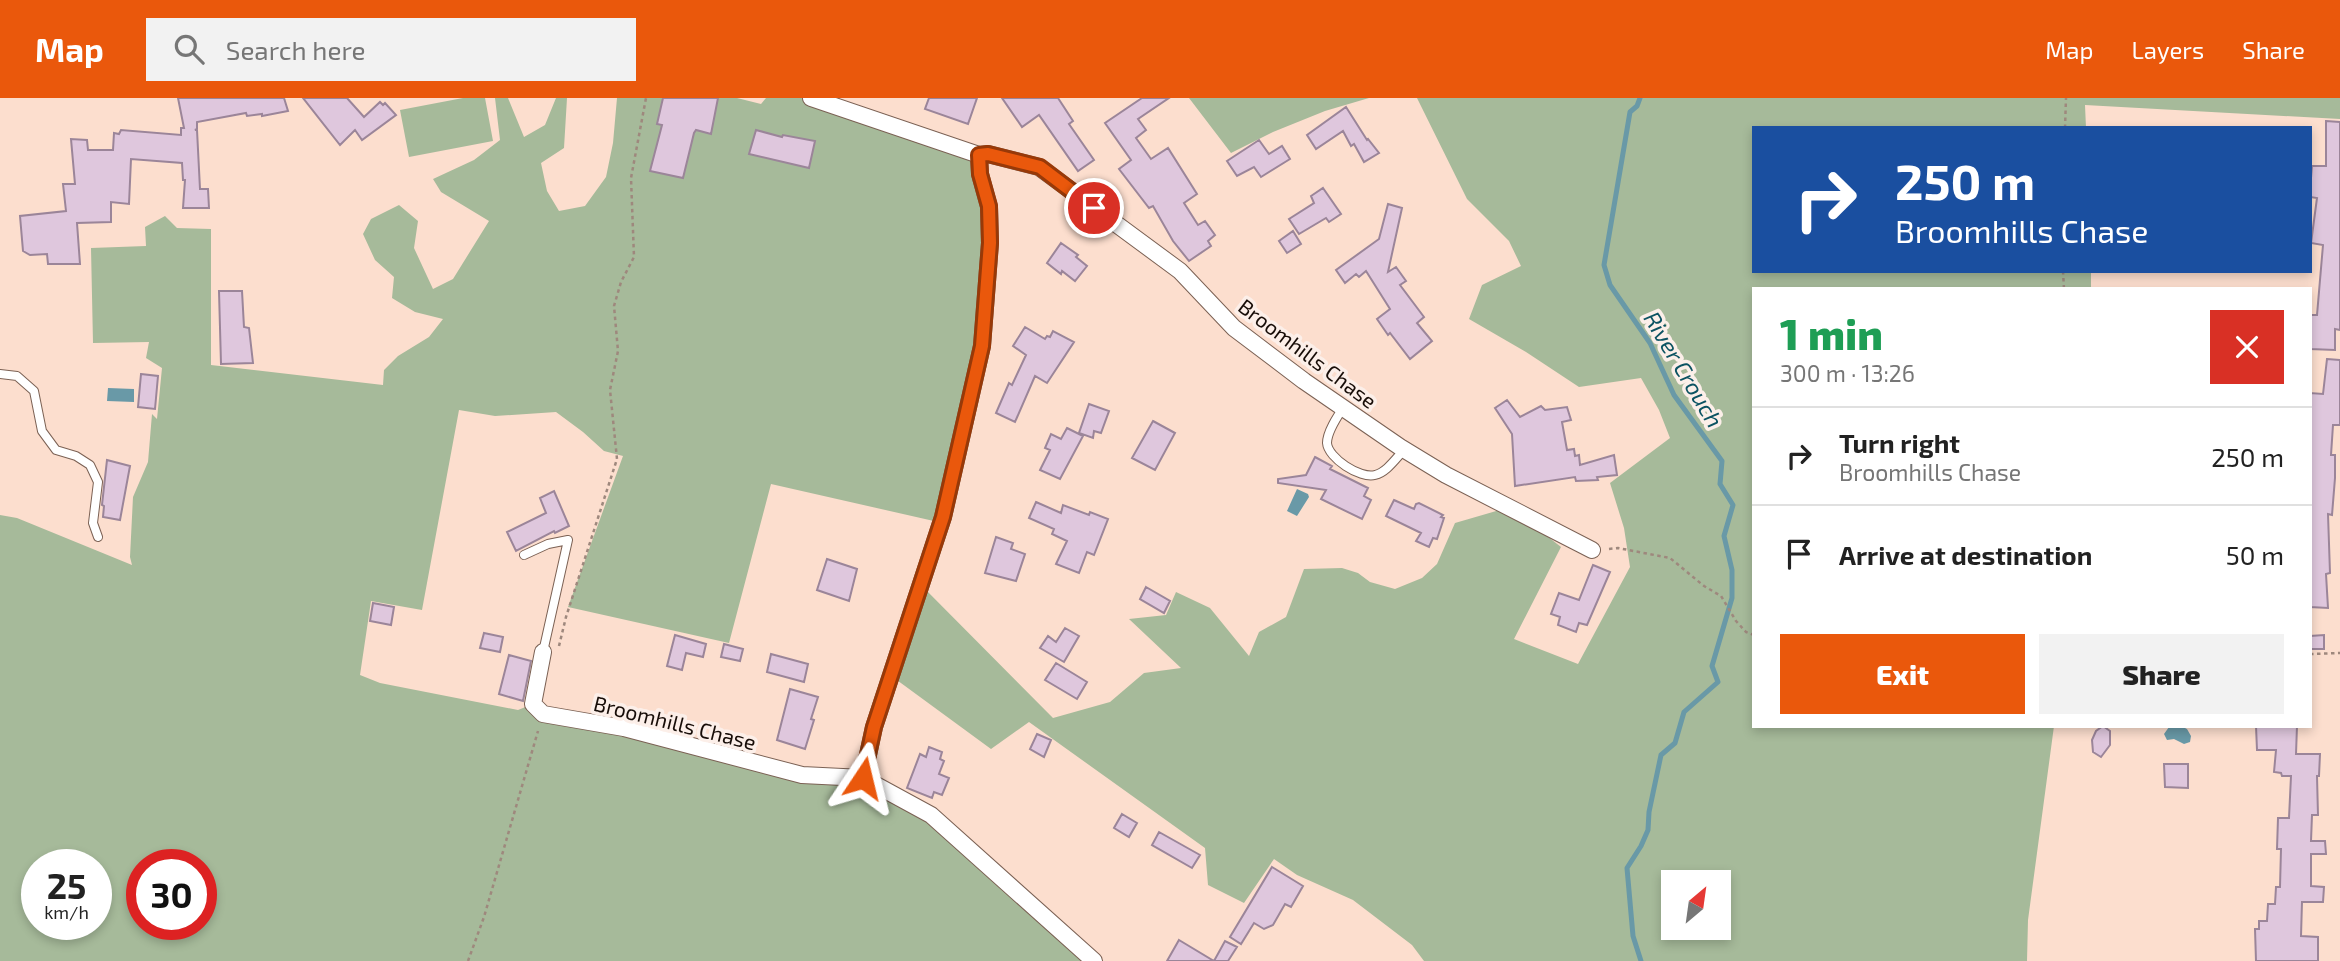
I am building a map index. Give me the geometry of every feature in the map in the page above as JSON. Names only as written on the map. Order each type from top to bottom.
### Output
[{"type":"street","name":"Broomhills Chase","points":[[811,98],[979,155],[988,154],[1040,167],[1180,271],[1234,328],[1343,408],[1446,475],[1592,550]]},
{"type":"street","points":[[863,778],[874,727],[943,517],[982,346],[990,243],[989,206],[980,174],[979,155]]},
{"type":"street","name":"Broomhills Chase","points":[[543,652],[533,704],[543,714],[624,728],[802,775],[863,778],[931,815],[1094,961]]},
{"type":"lane","points":[[0,374],[17,376],[34,391],[42,431],[56,450],[76,456],[90,465],[98,482],[93,523],[98,537]]},
{"type":"lane","points":[[1343,408],[1327,445],[1331,453],[1349,468],[1364,475],[1377,475],[1404,450]]},
{"type":"lane","points":[[524,555],[548,544],[568,540],[543,652]]},
{"type":"path","points":[[2065,126],[2066,98]]},
{"type":"path","points":[[1592,550],[1618,548],[1670,558],[1704,586],[1721,596],[1736,621],[1752,634]]},
{"type":"path","points":[[2312,654],[2340,653]]},
{"type":"green space","points":[[463,98],[485,98],[493,141],[409,157],[400,110]]},
{"type":"green space","points":[[495,98],[508,98],[524,137],[545,125],[556,98],[567,98],[564,148],[541,163],[547,191],[559,211],[585,206],[606,177],[613,143],[617,98],[737,98],[761,104],[766,98],[811,98],[979,155],[990,243],[947,524],[771,484],[729,643],[568,607],[623,456],[604,451],[556,412],[495,416],[459,410],[422,610],[371,601],[360,675],[380,683],[518,710],[533,704],[545,706],[847,778],[920,816],[1094,961],[0,961],[0,515],[17,518],[132,565],[130,557],[133,497],[148,462],[152,414],[157,419],[162,368],[146,358],[149,342],[93,343],[91,248],[146,246],[145,227],[165,216],[177,228],[211,229],[211,365],[383,385],[384,370],[398,356],[429,337],[443,319],[415,312],[392,298],[394,277],[375,260],[363,234],[371,219],[399,205],[418,221],[414,248],[433,289],[453,279],[489,221],[441,192],[433,179],[474,160],[500,140]]},
{"type":"green space","points":[[1189,98],[1369,98],[1325,111],[1231,153]]},
{"type":"green space","points":[[1417,98],[2340,98],[2340,119],[2085,105],[2086,126],[1752,126],[1752,273],[2091,273],[2091,287],[1752,287],[1752,728],[2054,728],[2028,920],[2027,961],[1424,961],[1412,945],[1353,900],[1297,875],[1274,859],[1244,903],[1208,885],[1205,848],[1029,722],[991,749],[890,675],[921,585],[1053,718],[1110,702],[1144,673],[1181,668],[1129,619],[1166,615],[1176,592],[1210,608],[1249,656],[1259,632],[1286,617],[1304,569],[1342,568],[1358,573],[1370,582],[1395,589],[1422,578],[1437,564],[1455,523],[1510,507],[1561,547],[1514,639],[1578,664],[1630,567],[1624,528],[1610,483],[1670,438],[1659,410],[1641,378],[1579,387],[1469,319],[1482,285],[1521,266],[1509,241],[1467,199]]},
{"type":"water","points":[[108,388],[134,389],[134,402],[107,401]]},
{"type":"water","points":[[1297,489],[1309,497],[1297,516],[1287,511]]},
{"type":"water","points":[[2168,728],[2185,728],[2191,736],[2190,742],[2184,744],[2174,739],[2167,740],[2164,734]]},
{"type":"building","points":[[178,98],[284,98],[288,111],[262,116],[247,116],[246,113],[197,122],[195,130],[200,189],[208,189],[209,208],[183,208],[185,180],[182,163],[131,159],[129,204],[111,202],[111,222],[77,223],[80,264],[48,264],[47,254],[30,255],[23,251],[20,216],[66,211],[63,184],[75,184],[71,139],[87,140],[88,150],[113,150],[114,133],[119,134],[121,130],[181,135],[181,128],[184,128]]},
{"type":"building","points":[[303,98],[347,98],[364,117],[380,102],[383,105],[385,103],[396,115],[362,140],[355,130],[340,145]]},
{"type":"building","points":[[663,98],[718,98],[711,134],[696,130],[694,133],[683,178],[650,171],[662,125],[657,124]]},
{"type":"building","points":[[929,98],[977,98],[968,124],[925,109]]},
{"type":"building","points":[[1002,98],[1058,98],[1073,121],[1069,124],[1094,160],[1078,171],[1039,115],[1022,127]]},
{"type":"building","points":[[1142,98],[1169,98],[1138,119],[1146,130],[1136,138],[1151,159],[1168,148],[1197,194],[1184,203],[1198,225],[1205,221],[1215,235],[1208,241],[1211,246],[1189,261],[1173,241],[1153,206],[1149,208],[1119,169],[1131,160],[1105,123]]},
{"type":"building","points":[[1346,107],[1367,140],[1379,153],[1364,162],[1343,131],[1316,149],[1307,135]]},
{"type":"building","points":[[2326,121],[2340,122],[2340,330],[2335,329],[2335,350],[2312,349],[2312,315],[2317,315],[2323,245],[2312,243],[2317,198],[2312,197],[2312,166],[2326,166]]},
{"type":"building","points":[[756,130],[782,137],[783,135],[815,141],[809,168],[749,154]]},
{"type":"building","points":[[1259,140],[1269,154],[1282,146],[1290,159],[1261,177],[1254,167],[1237,176],[1227,161]]},
{"type":"building","points":[[1323,188],[1341,214],[1329,222],[1326,218],[1299,234],[1289,219],[1314,203],[1311,196]]},
{"type":"building","points":[[1388,204],[1402,208],[1388,272],[1396,267],[1406,281],[1400,285],[1424,317],[1417,323],[1432,341],[1410,359],[1377,319],[1390,309],[1366,271],[1359,277],[1356,274],[1345,283],[1336,270],[1379,239]]},
{"type":"building","points":[[1293,231],[1301,244],[1287,253],[1279,241]]},
{"type":"building","points":[[1061,243],[1078,255],[1076,257],[1087,266],[1075,281],[1047,263]]},
{"type":"building","points":[[219,291],[242,291],[244,327],[249,328],[253,363],[221,364]]},
{"type":"building","points":[[1025,327],[1045,339],[1050,337],[1053,331],[1074,342],[1047,383],[1035,376],[1015,422],[996,413],[1009,383],[1012,385],[1026,355],[1013,346]]},
{"type":"building","points":[[2327,359],[2340,360],[2340,425],[2333,425],[2331,455],[2335,455],[2335,478],[2332,515],[2328,514],[2328,608],[2312,607],[2312,393],[2323,394]]},
{"type":"building","points":[[141,374],[158,376],[155,409],[138,407]]},
{"type":"building","points":[[1507,400],[1520,417],[1541,406],[1545,410],[1567,407],[1571,420],[1562,422],[1567,450],[1574,449],[1575,456],[1579,455],[1580,465],[1614,455],[1617,475],[1597,477],[1598,480],[1576,481],[1575,477],[1515,486],[1512,434],[1495,408]]},
{"type":"building","points":[[1089,404],[1109,411],[1101,433],[1094,431],[1093,438],[1079,433]]},
{"type":"building","points":[[1153,421],[1175,433],[1155,470],[1132,458]]},
{"type":"building","points":[[1067,428],[1083,436],[1060,479],[1040,470],[1050,450],[1045,448],[1051,434],[1061,439]]},
{"type":"building","points":[[1315,457],[1332,466],[1330,469],[1368,488],[1364,496],[1371,500],[1362,519],[1321,499],[1326,490],[1278,483],[1278,479],[1306,475]]},
{"type":"building","points":[[107,460],[130,466],[120,520],[103,517]]},
{"type":"building","points":[[554,491],[569,526],[516,551],[507,532],[546,513],[540,498]]},
{"type":"building","points":[[1394,500],[1414,509],[1419,503],[1443,515],[1437,539],[1433,538],[1429,547],[1416,541],[1421,533],[1386,516]]},
{"type":"building","points":[[1036,502],[1061,513],[1063,505],[1108,519],[1094,555],[1087,552],[1079,573],[1056,564],[1067,541],[1052,534],[1054,529],[1029,518]]},
{"type":"building","points":[[996,537],[1013,543],[1011,549],[1025,554],[1016,581],[985,573]]},
{"type":"building","points":[[827,559],[857,569],[849,601],[817,590]]},
{"type":"building","points":[[1593,565],[1610,572],[1587,625],[1579,623],[1576,632],[1558,625],[1560,617],[1551,614],[1559,593],[1579,600]]},
{"type":"building","points":[[1146,587],[1170,601],[1164,613],[1140,599]]},
{"type":"building","points":[[373,603],[394,607],[391,625],[370,621]]},
{"type":"building","points":[[1065,628],[1079,636],[1064,662],[1040,648],[1048,636],[1056,642]]},
{"type":"building","points":[[484,633],[503,637],[500,652],[480,648]]},
{"type":"building","points":[[675,635],[706,644],[703,657],[686,653],[682,670],[667,666]]},
{"type":"building","points":[[2324,635],[2324,649],[2312,649],[2312,636]]},
{"type":"building","points":[[724,644],[743,649],[740,661],[721,657]]},
{"type":"building","points":[[771,654],[808,664],[804,682],[767,672]]},
{"type":"building","points":[[509,655],[531,661],[523,701],[499,694]]},
{"type":"building","points":[[1056,663],[1087,682],[1077,699],[1045,680]]},
{"type":"building","points":[[790,689],[818,697],[805,749],[777,740]]},
{"type":"building","points":[[2106,728],[2110,731],[2110,745],[2101,757],[2093,752],[2092,740],[2096,731]]},
{"type":"building","points":[[2256,728],[2297,728],[2296,754],[2320,754],[2317,776],[2318,815],[2312,815],[2311,841],[2325,841],[2326,854],[2311,854],[2311,886],[2324,887],[2323,902],[2302,902],[2301,936],[2318,937],[2318,961],[2256,961],[2255,929],[2259,929],[2259,921],[2267,921],[2268,904],[2275,904],[2276,887],[2280,887],[2281,849],[2277,849],[2278,818],[2289,818],[2291,776],[2274,772],[2276,750],[2257,750]]},
{"type":"building","points":[[1037,734],[1051,740],[1044,757],[1030,749]]},
{"type":"building","points":[[929,747],[942,752],[940,759],[944,761],[939,774],[949,778],[942,795],[934,792],[932,798],[907,788],[920,754],[926,757]]},
{"type":"building","points":[[2164,764],[2188,764],[2188,788],[2165,787]]},
{"type":"building","points":[[1122,814],[1137,823],[1129,837],[1114,828]]},
{"type":"building","points":[[1159,832],[1200,855],[1192,868],[1152,845]]},
{"type":"building","points":[[1272,867],[1303,886],[1291,907],[1285,904],[1273,925],[1264,929],[1254,923],[1241,944],[1230,937]]},
{"type":"building","points":[[1179,940],[1214,961],[1167,961]]},
{"type":"building","points":[[1225,941],[1237,947],[1228,961],[1214,961]]},
{"type":"waterway","name":"River Crouch","points":[[1640,98],[1637,106],[1630,112],[1604,265],[1610,285],[1650,343],[1674,395],[1722,461],[1720,484],[1733,505],[1724,536],[1732,570],[1732,598],[1712,666],[1718,682],[1684,712],[1675,743],[1661,755],[1648,830],[1627,868],[1633,936],[1641,961]]},
{"type":"route","points":[[863,778],[874,727],[943,517],[961,448],[982,346],[990,243],[989,206],[980,174],[979,155],[1014,159],[1040,167],[1094,208]]}]
